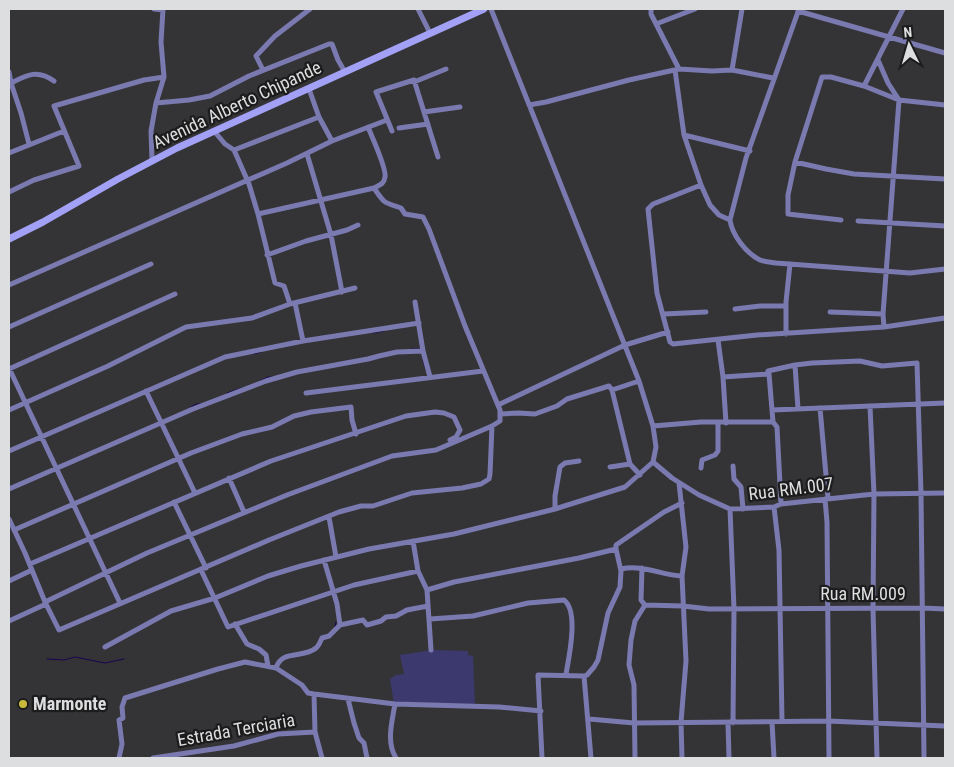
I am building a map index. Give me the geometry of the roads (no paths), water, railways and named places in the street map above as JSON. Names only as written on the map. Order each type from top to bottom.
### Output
[{"type":"main road","name":"Avenida Alberto Chipande","points":[[9,239],[44,222],[152,160],[483,9]]},
{"type":"street","points":[[152,160],[151,131],[156,103],[164,78],[161,42],[164,9],[154,9]]},
{"type":"street","points":[[263,70],[256,56],[275,36],[310,9]]},
{"type":"street","points":[[418,9],[430,33]]},
{"type":"street","points":[[104,647],[170,611],[215,598],[268,576],[336,557],[454,534],[555,510],[625,487],[653,462],[657,441],[639,381],[491,9]]},
{"type":"street","points":[[650,9],[677,69],[684,135],[701,185],[710,205],[718,215],[730,220]]},
{"type":"street","points":[[656,24],[695,9]]},
{"type":"street","points":[[732,70],[742,9]]},
{"type":"street","points":[[864,86],[890,38],[903,9]]},
{"type":"street","points":[[945,53],[799,10],[746,158],[730,220],[732,230],[746,249],[761,260],[888,272],[910,273],[945,269]]},
{"type":"street","points":[[156,103],[210,96],[263,70],[329,44],[332,44],[345,72]]},
{"type":"street","points":[[878,60],[888,83],[900,100],[893,176],[884,327]]},
{"type":"street","points":[[392,131],[376,92],[414,80],[414,82],[446,69]]},
{"type":"street","points":[[529,105],[677,69],[732,70],[774,78]]},
{"type":"street","points":[[9,72],[10,84],[22,113],[29,144]]},
{"type":"street","points":[[10,84],[35,74],[47,76],[54,81]]},
{"type":"street","points":[[841,220],[788,214],[788,195],[795,162],[822,77],[831,77],[864,86],[900,100],[945,105]]},
{"type":"street","points":[[9,192],[34,180],[79,166],[54,106],[144,80],[164,78]]},
{"type":"street","points":[[414,82],[438,157]]},
{"type":"street","points":[[310,89],[320,117],[332,141]]},
{"type":"street","points":[[424,112],[460,107]]},
{"type":"street","points":[[234,150],[320,117]]},
{"type":"street","points":[[9,285],[247,181],[332,141],[387,120]]},
{"type":"street","points":[[399,128],[428,124]]},
{"type":"street","points":[[258,214],[374,188],[384,182],[385,172],[368,127]]},
{"type":"street","points":[[9,153],[64,131]]},
{"type":"street","points":[[214,132],[224,144],[234,150],[258,214],[275,283],[284,286],[293,304],[303,341]]},
{"type":"street","points":[[684,135],[750,151]]},
{"type":"street","points":[[307,154],[331,235],[342,292]]},
{"type":"street","points":[[795,162],[854,174],[945,179]]},
{"type":"street","points":[[701,185],[652,204],[648,208],[657,293],[670,342],[673,344],[757,335],[884,327],[945,318]]},
{"type":"street","points":[[9,621],[106,572],[244,512],[392,456],[424,452],[443,447],[500,421],[501,414],[498,405],[423,217],[405,214],[401,208],[388,205],[374,188]]},
{"type":"street","points":[[858,221],[945,226]]},
{"type":"street","points":[[267,255],[358,225]]},
{"type":"street","points":[[9,327],[152,264]]},
{"type":"street","points":[[786,334],[786,306],[790,264]]},
{"type":"street","points":[[9,410],[108,366],[186,328],[252,318],[293,304],[355,288]]},
{"type":"street","points":[[120,603],[9,368],[175,294]]},
{"type":"street","points":[[416,302],[423,351],[430,377]]},
{"type":"street","points":[[735,309],[760,306],[786,306]]},
{"type":"street","points":[[664,314],[706,312]]},
{"type":"street","points":[[830,312],[884,314]]},
{"type":"street","points":[[9,451],[225,357],[303,341],[419,323]]},
{"type":"street","points":[[498,405],[625,345],[668,332]]},
{"type":"street","points":[[718,340],[724,377],[726,423]]},
{"type":"street","points":[[9,489],[162,423],[266,381],[297,372],[392,353],[423,351]]},
{"type":"street","points":[[782,504],[777,427],[773,422],[768,371],[795,365],[860,361],[882,366],[917,363],[921,493],[924,758]]},
{"type":"street","points":[[795,365],[798,409]]},
{"type":"street","points":[[306,393],[483,371]]},
{"type":"street","points":[[724,377],[769,374]]},
{"type":"street","points":[[612,390],[639,381]]},
{"type":"street","points":[[501,414],[535,414],[557,406],[567,399],[609,386],[612,390],[630,464],[640,475]]},
{"type":"street","points":[[146,391],[195,493]]},
{"type":"street","points":[[772,410],[945,403]]},
{"type":"street","points":[[870,406],[874,494],[876,758]]},
{"type":"street","points":[[14,530],[179,458],[242,434],[272,427],[294,416],[351,407],[356,434]]},
{"type":"street","points":[[820,408],[827,499],[829,758]]},
{"type":"street","points":[[30,564],[271,461],[406,416],[444,413],[454,417],[460,430],[456,437],[446,442],[443,447]]},
{"type":"street","points":[[654,426],[701,422],[773,422]]},
{"type":"street","points":[[700,468],[702,460],[718,451],[718,423]]},
{"type":"street","points":[[9,519],[30,564],[45,603],[59,630],[268,540],[329,516],[361,506],[373,506],[412,493],[462,488],[485,482],[489,479],[490,474],[492,426]]},
{"type":"street","points":[[555,510],[555,496],[560,467],[565,463],[579,461]]},
{"type":"street","name":"Rua RM.007","points":[[653,462],[679,483],[699,495],[730,509],[774,507],[782,504],[874,494],[945,493]]},
{"type":"street","points":[[610,467],[630,464]]},
{"type":"street","points":[[733,466],[734,479],[742,487],[742,509]]},
{"type":"street","points":[[230,478],[244,512]]},
{"type":"street","points":[[679,483],[686,547],[682,576],[686,661],[681,722],[682,758]]},
{"type":"street","points":[[174,502],[191,534],[203,569],[228,627],[354,585],[418,572]]},
{"type":"street","points":[[542,758],[538,675],[566,674],[584,676],[591,671],[598,660],[608,613],[620,587],[621,569],[616,545],[664,512],[682,503]]},
{"type":"street","points":[[774,507],[779,550],[782,721]]},
{"type":"street","points":[[729,758],[734,609],[730,509]]},
{"type":"street","points":[[329,516],[336,557]]},
{"type":"street","points":[[412,541],[418,572],[427,590],[431,650]]},
{"type":"street","points":[[427,590],[460,580],[579,558],[616,549]]},
{"type":"street","points":[[324,560],[340,625]]},
{"type":"street","points":[[621,569],[630,567],[642,568],[668,575],[682,576]]},
{"type":"street","points":[[635,758],[634,685],[629,665],[635,621],[645,605],[642,600],[642,568]]},
{"type":"street","points":[[9,581],[32,570]]},
{"type":"street","points":[[430,619],[473,616],[528,603],[564,600],[568,603],[570,609],[572,634],[566,674]]},
{"type":"street","name":"Rua RM.009","points":[[645,605],[709,609],[945,609]]},
{"type":"street","points":[[276,668],[280,660],[287,656],[307,652],[318,647],[322,638],[329,636],[340,625],[363,620],[367,625],[381,621],[386,616],[396,616],[407,610],[428,606]]},
{"type":"street","points":[[235,624],[247,644],[259,649],[266,655],[268,666]]},
{"type":"street","points":[[119,758],[122,744],[119,720],[123,718],[122,707],[126,698],[237,663],[251,662],[276,668],[302,685],[308,693],[314,694],[395,704],[498,707],[541,711]]},
{"type":"street","points":[[584,676],[591,758]]},
{"type":"street","name":"Estrada Terciaria","points":[[153,758],[234,746],[278,734],[315,732],[314,694]]},
{"type":"street","points":[[348,699],[359,738],[364,743],[367,758]]},
{"type":"street","points":[[395,704],[390,739],[392,751],[396,758]]},
{"type":"street","points":[[589,719],[634,723],[828,721],[945,726]]},
{"type":"street","points":[[772,722],[774,758]]},
{"type":"street","points":[[315,732],[322,758]]},
{"type":"waterway","points":[[373,333],[384,331]]},
{"type":"waterway","points":[[411,349],[419,349]]},
{"type":"waterway","points":[[253,354],[261,352]]},
{"type":"waterway","points":[[423,360],[426,370]]},
{"type":"waterway","points":[[260,381],[272,377]]},
{"type":"waterway","points":[[227,393],[242,388]]},
{"type":"waterway","points":[[191,407],[201,404]]},
{"type":"waterway","points":[[335,627],[336,622]]},
{"type":"waterway","points":[[47,659],[64,660],[75,657],[105,663],[124,659]]},
{"type":"place","name":"Marmonte","points":[[23,704]]}]
